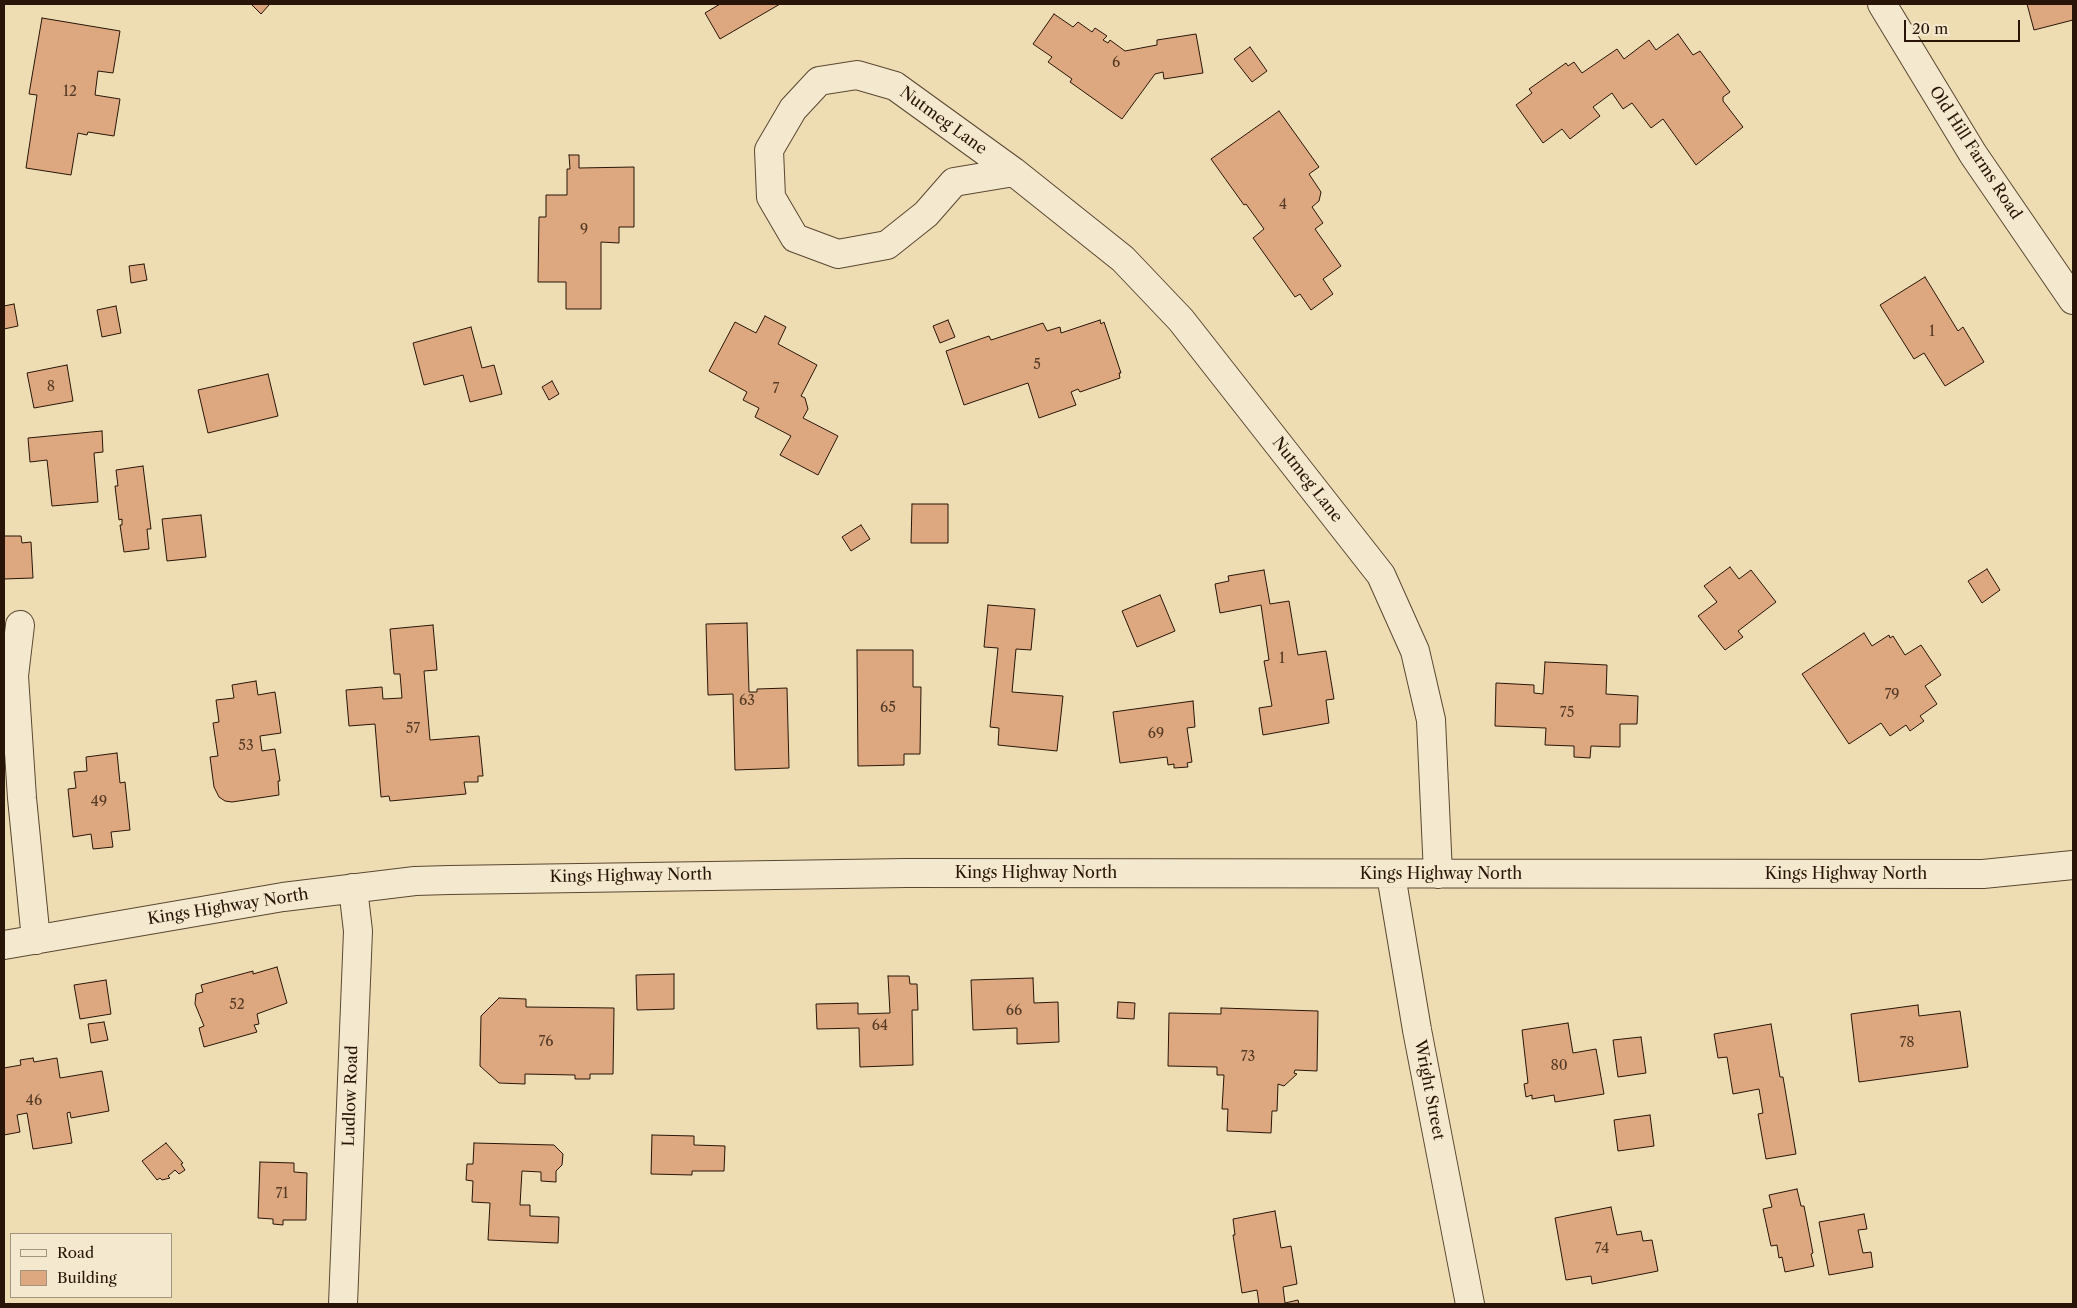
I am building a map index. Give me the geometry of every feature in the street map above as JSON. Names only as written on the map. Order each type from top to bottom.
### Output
[{"type":"street","name":"Old Hill Farms Road","points":[[1882,4],[1973,154],[2073,300]]},
{"type":"street","name":"Nutmeg Lane","points":[[1014,172],[954,182],[926,214],[887,245],[838,254],[795,238],[771,197],[769,150],[793,109],[819,81],[857,76],[895,86],[1014,172],[1123,259],[1181,320],[1381,576],[1415,651],[1431,720],[1438,874]]},
{"type":"street","points":[[20,625],[14,676],[22,798],[36,940]]},
{"type":"street","name":"Kings Highway North","points":[[4,946],[283,897],[353,888],[449,880],[730,874],[1983,874],[2073,865]]},
{"type":"street","name":"Wright Street","points":[[1391,875],[1417,1030],[1470,1304]]},
{"type":"street","name":"Ludlow Road","points":[[343,1304],[358,931],[353,888]]},
{"type":"building","points":[[251,4],[268,4],[269,5],[261,14]]},
{"type":"building","points":[[720,4],[780,4],[720,39],[705,13]]},
{"type":"building","points":[[2027,4],[2073,4],[2073,20],[2034,30]]},
{"type":"building","points":[[1054,14],[1073,27],[1078,22],[1092,32],[1095,28],[1107,36],[1103,40],[1108,43],[1110,40],[1125,51],[1157,45],[1157,40],[1196,34],[1203,73],[1164,79],[1163,72],[1155,74],[1122,119],[1070,82],[1072,79],[1048,62],[1052,57],[1033,44]]},
{"type":"building","points":[[42,18],[120,31],[113,73],[98,71],[95,95],[120,99],[114,136],[88,132],[87,135],[78,133],[71,175],[26,168],[37,95],[29,94]]},
{"type":"building","points":[[1678,34],[1693,55],[1700,51],[1730,92],[1723,97],[1723,101],[1743,127],[1696,165],[1663,119],[1651,128],[1632,103],[1623,109],[1612,93],[1593,107],[1600,116],[1570,139],[1562,129],[1543,143],[1516,105],[1532,93],[1529,89],[1566,63],[1568,66],[1574,62],[1582,73],[1617,49],[1624,59],[1649,40],[1656,50]]},
{"type":"building","points":[[1250,47],[1267,71],[1252,82],[1234,59]]},
{"type":"building","points":[[1279,111],[1319,167],[1309,174],[1321,192],[1319,201],[1312,207],[1323,223],[1315,229],[1341,266],[1323,279],[1333,294],[1311,310],[1300,294],[1295,297],[1253,238],[1264,229],[1211,159]]},
{"type":"building","points":[[569,155],[579,155],[579,168],[634,167],[634,227],[619,227],[619,243],[601,242],[601,309],[566,309],[566,282],[538,282],[539,217],[546,217],[546,195],[567,195],[567,169],[570,169]]},
{"type":"building","points":[[144,264],[147,280],[131,283],[129,266]]},
{"type":"building","points":[[1925,277],[1958,331],[1963,327],[1984,362],[1945,386],[1924,353],[1914,359],[1880,305]]},
{"type":"building","points":[[14,304],[18,326],[4,329],[4,306]]},
{"type":"building","points":[[116,306],[121,333],[102,337],[97,310]]},
{"type":"building","points":[[765,316],[786,327],[778,344],[817,365],[801,396],[805,398],[808,409],[803,418],[838,436],[818,475],[780,455],[791,436],[755,417],[759,408],[743,400],[747,392],[709,371],[735,322],[756,333]]},
{"type":"building","points":[[948,320],[955,337],[940,343],[933,326]]},
{"type":"building","points":[[1100,320],[1101,324],[1104,322],[1121,373],[1119,373],[1120,378],[1080,392],[1078,389],[1071,392],[1076,405],[1039,418],[1028,383],[964,405],[946,351],[989,336],[991,340],[1043,323],[1047,331],[1060,327],[1061,333]]},
{"type":"building","points":[[471,327],[482,368],[494,365],[502,394],[470,402],[463,375],[424,385],[413,343]]},
{"type":"building","points":[[67,365],[73,401],[34,408],[27,373]]},
{"type":"building","points":[[268,374],[278,416],[208,433],[198,390]]},
{"type":"building","points":[[552,381],[559,394],[549,400],[542,387]]},
{"type":"building","points":[[102,431],[103,452],[94,453],[98,502],[52,506],[47,460],[30,462],[28,438]]},
{"type":"building","points":[[143,466],[151,529],[147,529],[149,549],[124,552],[120,525],[122,525],[122,519],[119,520],[115,486],[118,486],[116,470]]},
{"type":"building","points":[[912,504],[948,504],[948,543],[911,543]]},
{"type":"building","points":[[201,515],[206,557],[167,561],[162,519]]},
{"type":"building","points":[[861,525],[870,539],[851,551],[842,537]]},
{"type":"building","points":[[4,536],[21,536],[22,543],[31,542],[33,578],[4,579]]},
{"type":"building","points":[[1730,567],[1739,579],[1751,570],[1776,602],[1738,631],[1743,637],[1725,650],[1698,616],[1717,602],[1704,586]]},
{"type":"building","points":[[1987,569],[2000,590],[1982,603],[1968,581]]},
{"type":"building","points":[[1264,570],[1270,604],[1289,601],[1298,655],[1326,651],[1334,699],[1326,700],[1329,723],[1263,735],[1259,708],[1272,706],[1264,661],[1269,660],[1261,605],[1220,613],[1215,584],[1229,581],[1228,576]]},
{"type":"building","points":[[1160,595],[1175,631],[1137,647],[1122,611]]},
{"type":"building","points":[[988,605],[1035,609],[1031,650],[1016,649],[1012,692],[1063,696],[1057,751],[998,745],[999,728],[990,727],[998,648],[984,647]]},
{"type":"building","points":[[747,623],[749,692],[757,692],[757,689],[787,688],[789,768],[735,770],[733,694],[708,695],[706,624]]},
{"type":"building","points":[[433,625],[437,670],[424,671],[430,740],[479,736],[483,776],[478,776],[478,782],[464,782],[466,794],[390,801],[389,796],[381,797],[375,724],[349,726],[346,690],[382,687],[383,699],[402,698],[400,674],[394,674],[390,629]]},
{"type":"building","points":[[1864,633],[1872,646],[1889,635],[1890,638],[1893,636],[1905,655],[1921,645],[1941,675],[1925,686],[1937,704],[1920,716],[1924,721],[1910,731],[1906,725],[1890,736],[1881,723],[1849,744],[1802,674]]},
{"type":"building","points":[[857,650],[913,650],[913,687],[921,687],[920,754],[904,754],[904,765],[858,766]]},
{"type":"building","points":[[1545,662],[1607,665],[1606,694],[1638,696],[1637,724],[1620,724],[1620,747],[1591,746],[1590,758],[1574,757],[1574,746],[1545,745],[1546,728],[1495,726],[1496,683],[1534,685],[1534,693],[1543,694]]},
{"type":"building","points":[[256,681],[258,695],[275,692],[281,733],[260,736],[262,751],[275,749],[280,781],[278,781],[279,795],[232,802],[225,801],[219,797],[214,787],[210,757],[218,756],[213,723],[219,722],[216,700],[234,698],[232,685]]},
{"type":"building","points":[[1193,701],[1195,727],[1187,728],[1192,762],[1187,763],[1188,767],[1174,768],[1174,764],[1168,765],[1167,757],[1120,763],[1113,712]]},
{"type":"building","points":[[117,753],[120,783],[125,782],[130,830],[111,832],[113,847],[93,849],[91,834],[73,837],[68,789],[76,788],[74,772],[87,771],[86,757]]},
{"type":"building","points":[[277,967],[287,1003],[257,1014],[259,1024],[254,1025],[257,1032],[204,1047],[199,1028],[204,1026],[195,1004],[196,994],[203,992],[201,985],[253,971],[253,974]]},
{"type":"building","points":[[674,974],[674,1009],[637,1010],[636,975]]},
{"type":"building","points":[[888,976],[909,976],[910,984],[917,984],[918,1010],[912,1010],[913,1065],[860,1067],[859,1028],[817,1029],[816,1004],[858,1003],[858,1014],[890,1013]]},
{"type":"building","points":[[1033,978],[1034,1003],[1058,1002],[1059,1042],[1017,1044],[1017,1028],[973,1030],[971,980]]},
{"type":"building","points":[[106,980],[111,1014],[80,1019],[74,985]]},
{"type":"building","points":[[499,998],[526,999],[526,1007],[614,1008],[613,1074],[590,1074],[590,1079],[575,1079],[575,1075],[525,1074],[525,1084],[499,1083],[480,1066],[481,1016]]},
{"type":"building","points":[[1118,1002],[1135,1003],[1134,1019],[1117,1018]]},
{"type":"building","points":[[1918,1005],[1919,1016],[1960,1011],[1968,1067],[1859,1082],[1851,1014]]},
{"type":"building","points":[[1221,1008],[1318,1011],[1317,1071],[1295,1070],[1294,1073],[1297,1074],[1284,1086],[1278,1084],[1277,1111],[1272,1111],[1271,1133],[1227,1131],[1228,1109],[1222,1109],[1224,1075],[1217,1075],[1217,1067],[1168,1066],[1169,1013],[1221,1014]]},
{"type":"building","points":[[104,1022],[108,1040],[91,1043],[88,1024]]},
{"type":"building","points":[[1568,1023],[1573,1053],[1596,1049],[1604,1094],[1555,1102],[1554,1095],[1532,1099],[1532,1095],[1526,1097],[1524,1084],[1528,1083],[1522,1030]]},
{"type":"building","points":[[1771,1024],[1780,1077],[1783,1077],[1796,1154],[1766,1159],[1758,1114],[1763,1113],[1759,1089],[1733,1094],[1727,1057],[1718,1058],[1714,1034]]},
{"type":"building","points":[[1641,1037],[1646,1073],[1618,1077],[1613,1040]]},
{"type":"building","points":[[33,1058],[34,1062],[57,1058],[60,1078],[102,1071],[109,1111],[71,1118],[70,1112],[67,1113],[72,1143],[33,1149],[27,1113],[17,1115],[20,1132],[4,1135],[4,1068],[21,1065],[20,1060]]},
{"type":"building","points":[[1650,1115],[1654,1146],[1618,1151],[1614,1120]]},
{"type":"building","points":[[652,1135],[694,1136],[694,1145],[725,1146],[724,1171],[692,1171],[692,1175],[651,1174]]},
{"type":"building","points":[[166,1143],[183,1163],[181,1164],[185,1170],[179,1174],[175,1170],[168,1176],[170,1178],[162,1180],[160,1178],[157,1180],[142,1161]]},
{"type":"building","points":[[474,1143],[554,1145],[563,1154],[562,1165],[556,1171],[556,1182],[541,1181],[541,1172],[522,1171],[520,1205],[530,1205],[530,1216],[559,1217],[558,1243],[488,1240],[490,1203],[472,1202],[473,1181],[466,1180],[467,1164],[473,1164]]},
{"type":"building","points":[[260,1162],[294,1163],[294,1172],[307,1173],[306,1220],[283,1220],[283,1225],[273,1224],[273,1219],[258,1218]]},
{"type":"building","points":[[1797,1189],[1801,1206],[1804,1206],[1814,1266],[1785,1272],[1782,1257],[1779,1258],[1777,1245],[1771,1246],[1763,1209],[1772,1207],[1769,1195]]},
{"type":"building","points":[[1611,1207],[1617,1235],[1641,1231],[1643,1241],[1652,1240],[1658,1271],[1592,1284],[1591,1276],[1566,1280],[1555,1218]]},
{"type":"building","points":[[1275,1211],[1281,1248],[1291,1246],[1297,1284],[1283,1287],[1285,1303],[1298,1300],[1299,1304],[1259,1304],[1257,1290],[1242,1293],[1233,1235],[1235,1235],[1233,1219]]},
{"type":"building","points":[[1864,1214],[1867,1229],[1858,1230],[1863,1253],[1871,1252],[1873,1267],[1829,1275],[1819,1222]]}]
